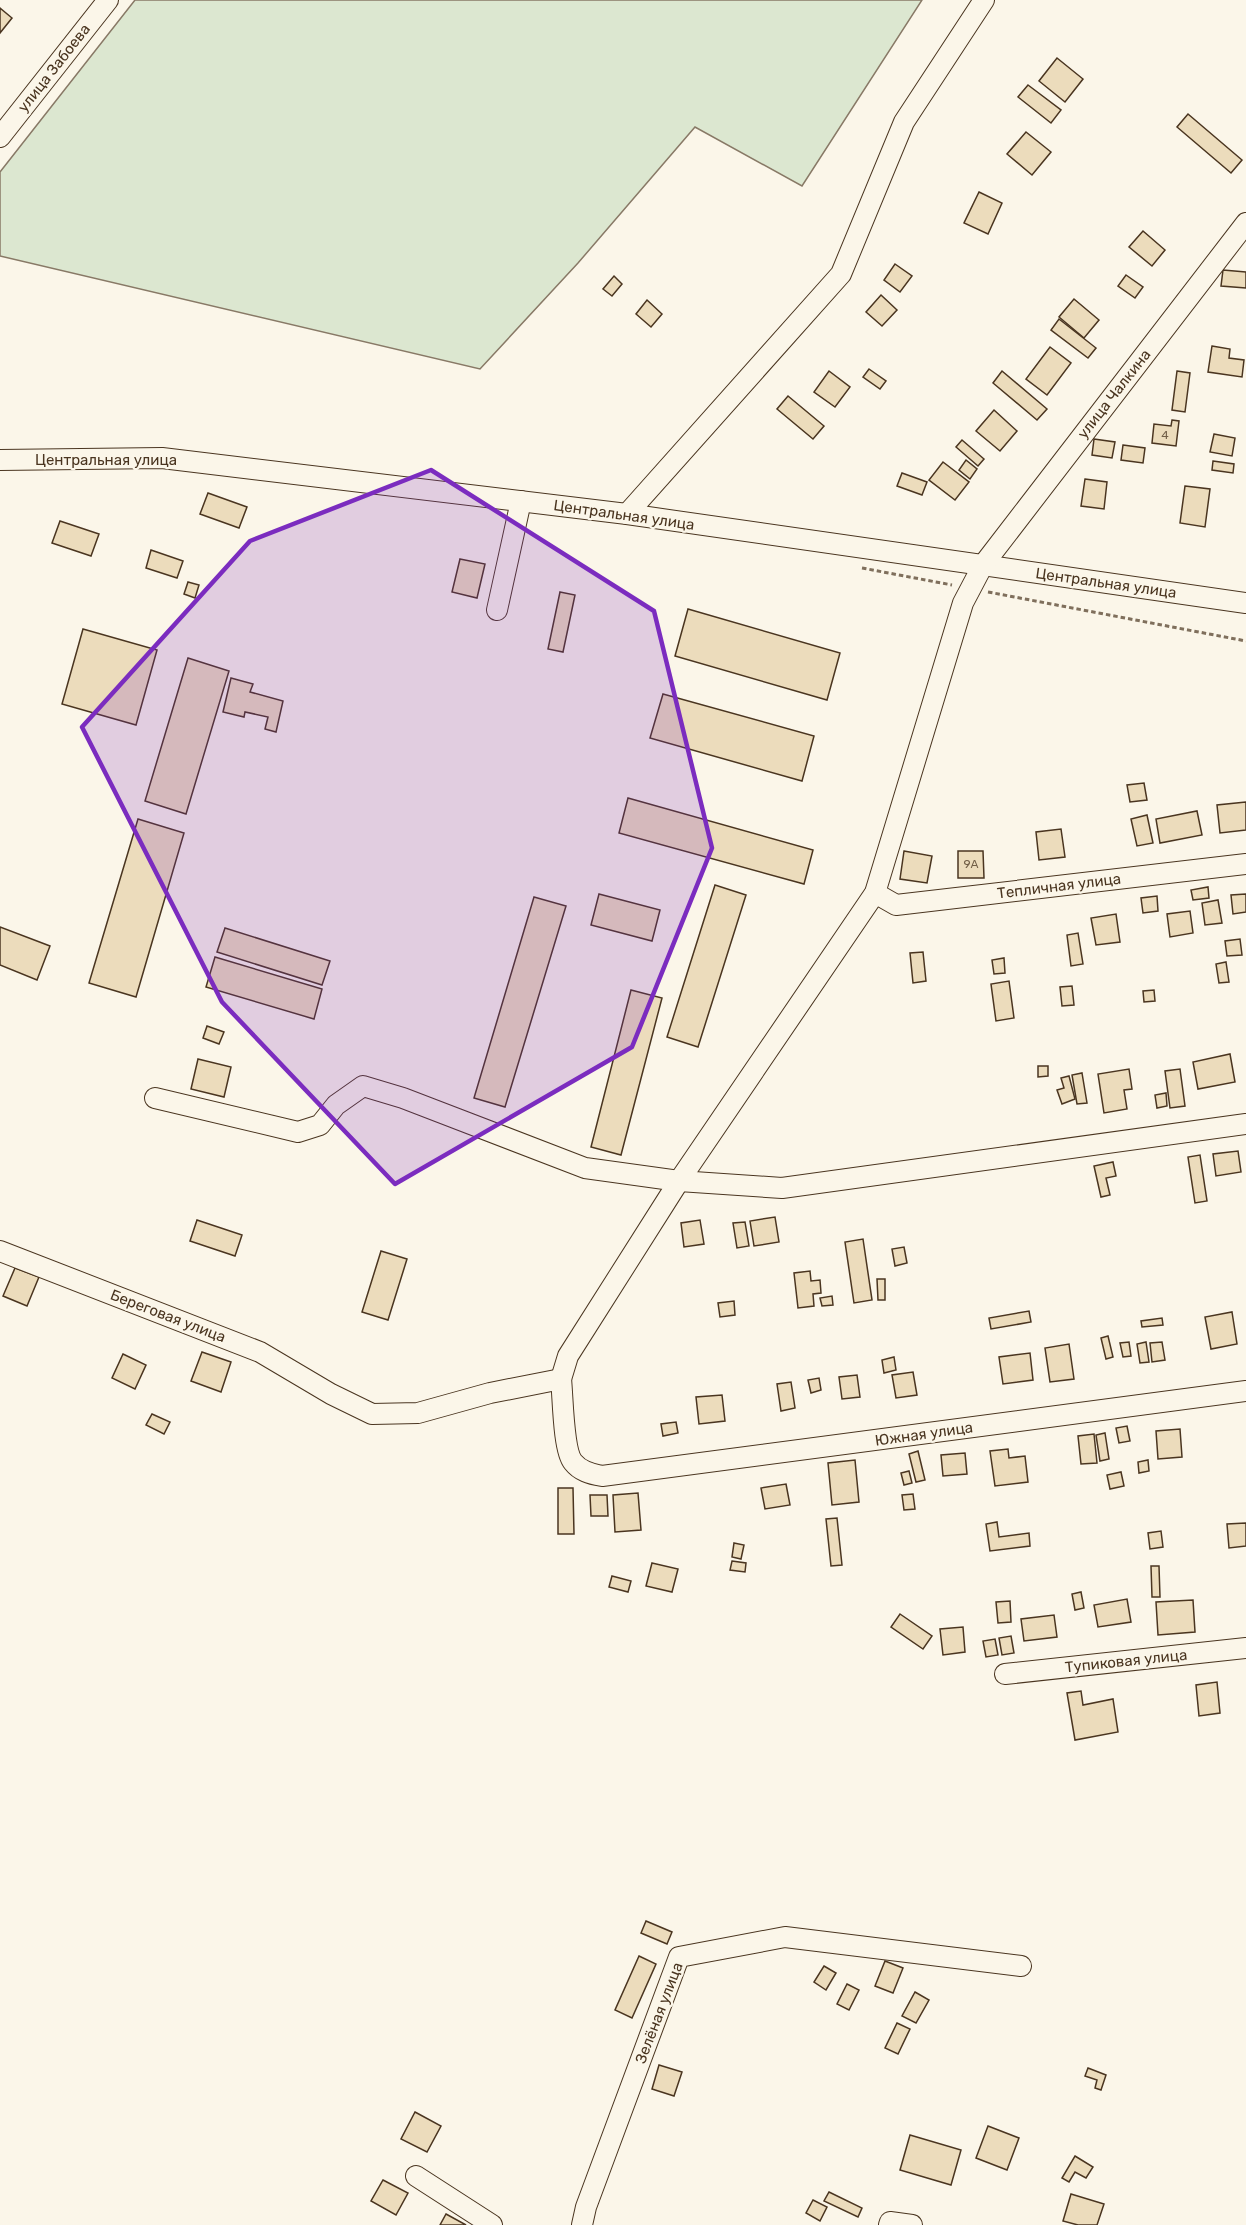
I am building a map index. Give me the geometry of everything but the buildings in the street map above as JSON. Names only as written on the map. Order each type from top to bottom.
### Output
[{"type":"street","name":"улица Забоева","points":[[0,137],[108,0]]},
{"type":"street","points":[[627,514],[841,274],[904,122],[984,0]]},
{"type":"street","name":"улица Чалкина","points":[[561,1378],[568,1356],[679,1181],[875,893],[963,603],[983,566],[1246,223]]},
{"type":"street","name":"Центральная улица","points":[[0,460],[162,458],[627,514],[1246,603]]},
{"type":"street","points":[[497,610],[521,501]]},
{"type":"street","name":"Тепличная улица","points":[[875,893],[896,905],[1246,864]]},
{"type":"street","points":[[154,1098],[298,1132],[320,1125],[336,1105],[363,1086],[402,1098],[585,1168],[679,1181],[782,1188],[1246,1124]]},
{"type":"street","name":"Береговая улица","points":[[0,1251],[260,1352],[331,1394],[372,1414],[418,1413],[490,1393],[561,1378]]},
{"type":"street","name":"Южная улица","points":[[561,1378],[568,1453],[578,1467],[589,1474],[602,1476],[1246,1391]]},
{"type":"street","name":"Тупиковая улица","points":[[1005,1674],[1246,1648]]},
{"type":"street","name":"Зелёная улица","points":[[582,2225],[586,2207],[679,1957],[785,1937],[1022,1966]]},
{"type":"street","points":[[416,2176],[492,2225]]},
{"type":"street","points":[[889,2225],[890,2222],[912,2225]]},
{"type":"path","points":[[854,567],[1246,640]]},
{"type":"highlighted area","points":[[431,470],[654,611],[712,848],[632,1047],[395,1184],[222,1002],[82,727],[250,541]]},
{"type":"green space","points":[[135,0],[922,0],[802,186],[695,127],[578,263],[480,369],[0,256],[0,172]]}]
